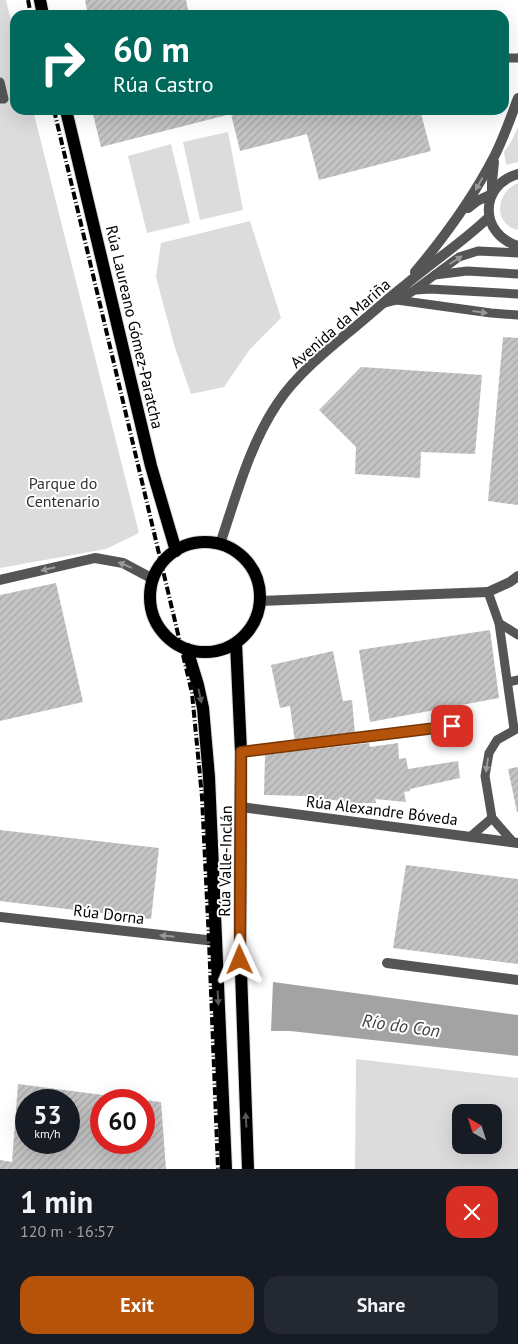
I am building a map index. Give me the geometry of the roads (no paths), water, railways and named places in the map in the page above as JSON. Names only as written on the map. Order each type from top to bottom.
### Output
[{"type":"main road","name":"Rúa Laureano Gómez-Paratcha","points":[[67,115],[151,466],[176,551]]},
{"type":"main road","points":[[210,542],[220,544],[231,548],[250,565],[260,588],[258,613],[254,625],[246,635],[225,649],[212,652],[187,650],[171,641],[156,624],[150,602],[153,579],[161,565],[176,551],[192,544],[210,542]]},
{"type":"main road","name":"Rúa Valle-Inclán","points":[[236,643],[241,752],[240,943],[248,1169]]},
{"type":"main road","name":"Rúa Valle-Inclán","points":[[187,650],[203,708],[210,797],[226,1169]]},
{"type":"street","name":"Avenida da Mariña","points":[[409,288],[461,214],[496,154],[518,98]]},
{"type":"street","name":"Avenida da Mariña","points":[[461,214],[477,201],[492,194],[496,154]]},
{"type":"street","points":[[518,174],[507,178],[498,185],[492,194],[489,205],[489,217],[493,228],[500,237],[518,246]]},
{"type":"street","name":"Avenida da Mariña","points":[[220,544],[243,474],[257,441],[277,403],[305,371],[331,346],[385,303],[409,288],[489,217]]},
{"type":"street","points":[[0,580],[96,558],[123,563],[153,579]]},
{"type":"street","points":[[260,601],[488,592],[510,582],[518,576]]},
{"type":"street","name":"Rúa Alexandre Bóveda","points":[[241,807],[515,843]]},
{"type":"street","name":"Rúa Dorna","points":[[0,917],[215,942]]},
{"type":"street","points":[[387,963],[518,980]]},
{"type":"lane","points":[[0,82],[4,98],[0,99]]},
{"type":"lane","points":[[397,300],[409,288],[435,275],[459,256],[478,251],[518,254]]},
{"type":"lane","points":[[435,275],[467,271],[518,274]]},
{"type":"lane","points":[[409,288],[518,294]]},
{"type":"lane","points":[[385,303],[397,300],[518,315]]},
{"type":"lane","points":[[488,592],[499,623],[516,728],[497,740],[489,753],[485,776],[492,818],[515,843]]},
{"type":"lane","points":[[499,623],[518,635]]},
{"type":"lane","points":[[508,682],[518,680]]},
{"type":"lane","points":[[241,752],[452,726]]},
{"type":"lane","points":[[470,837],[492,818]]},
{"type":"water","name":"Río do Con","points":[[273,982],[518,1015],[518,1056],[290,1031],[271,1031]]},
{"type":"railway","points":[[28,0],[30,10]]},
{"type":"railway","points":[[55,115],[192,693],[202,797],[218,1169]]},
{"type":"park label","name":"Parque do Centenario","points":[[63,492]]}]
